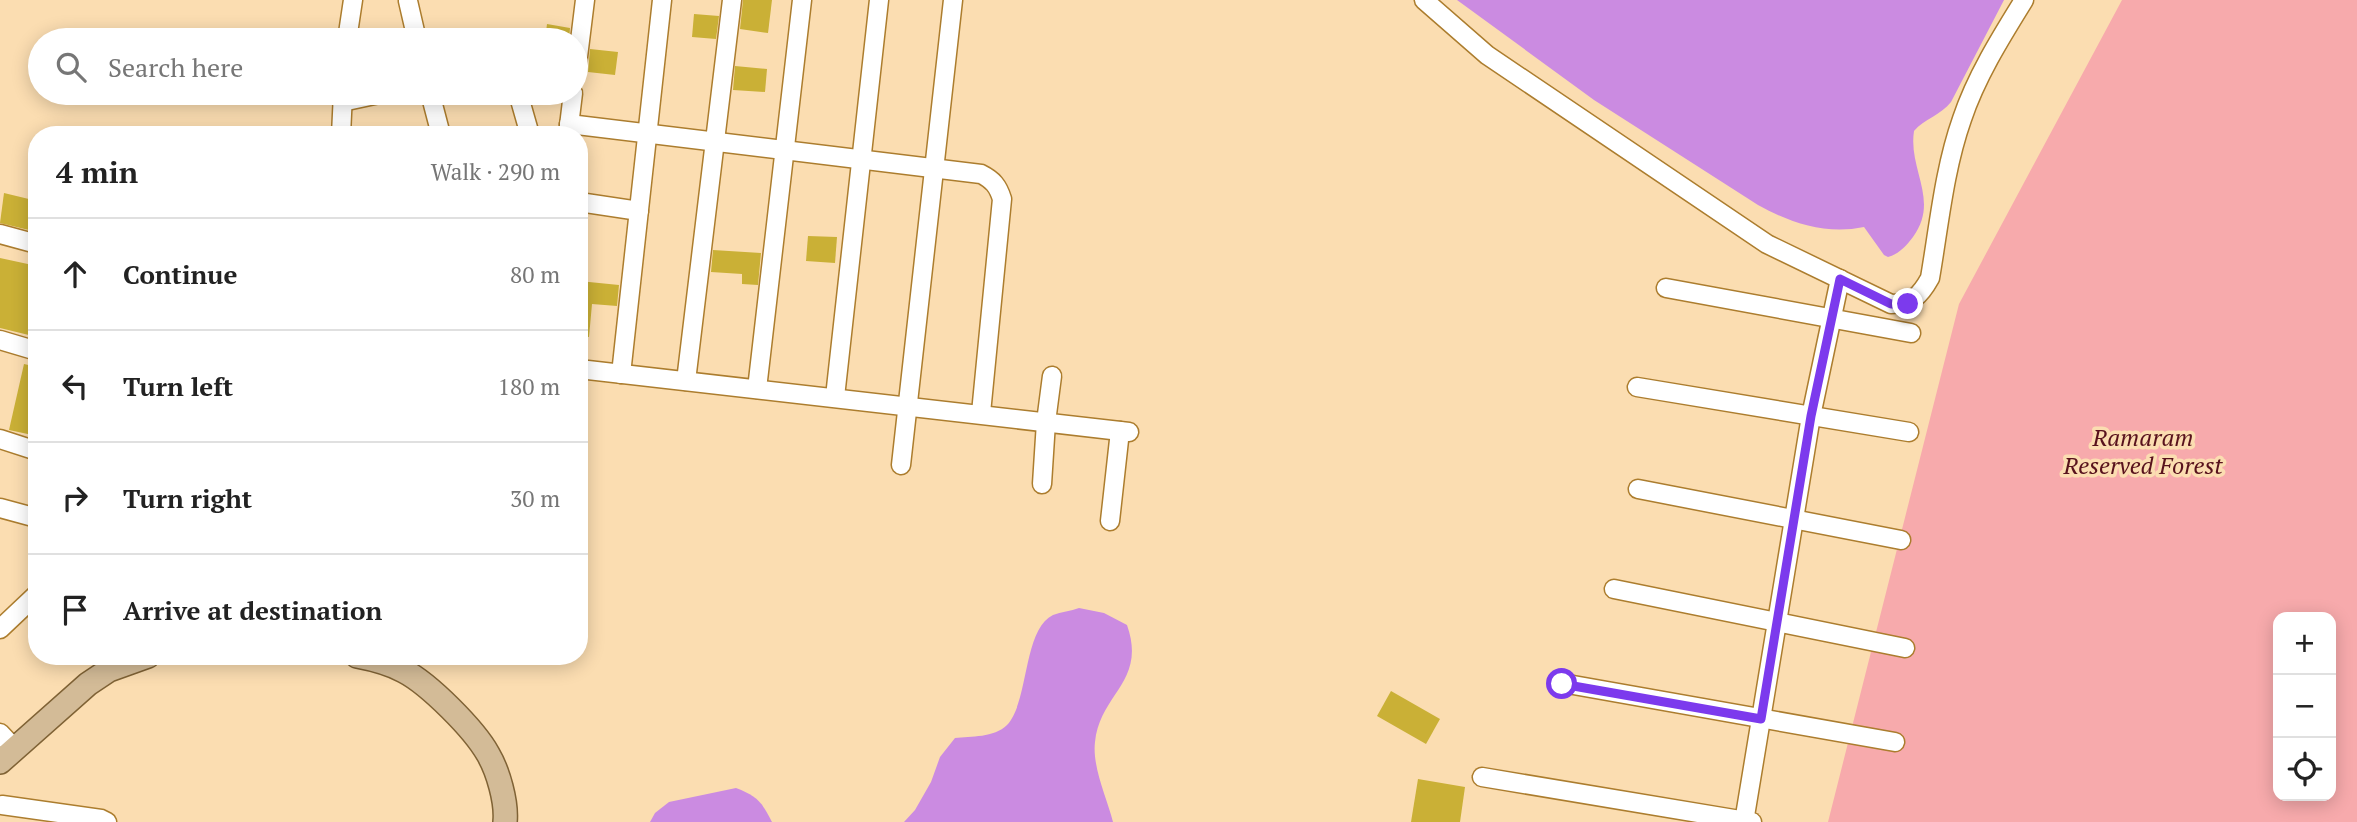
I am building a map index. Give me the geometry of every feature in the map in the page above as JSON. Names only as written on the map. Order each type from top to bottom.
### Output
[{"type":"main road","points":[[5,748],[88,684],[109,670],[123,665]]},
{"type":"main road","points":[[391,665],[428,687],[460,719],[488,754],[500,785],[505,822]]},
{"type":"street","points":[[582,28],[585,0]]},
{"type":"street","points":[[621,374],[662,0]]},
{"type":"street","points":[[686,381],[732,0]]},
{"type":"street","points":[[757,389],[802,0]]},
{"type":"street","points":[[835,397],[879,0]]},
{"type":"street","points":[[901,465],[953,0]]},
{"type":"street","points":[[1424,0],[1487,55],[1767,244],[1891,304],[1908,304],[1921,294],[1930,278],[1953,149],[1962,117],[1984,70],[2025,0]]},
{"type":"street","points":[[408,1],[414,28]]},
{"type":"street","points":[[347,28],[348,2]]},
{"type":"street","points":[[341,126],[342,105]]},
{"type":"street","points":[[433,105],[439,126]]},
{"type":"street","points":[[521,105],[527,126]]},
{"type":"street","points":[[569,126],[571,105]]},
{"type":"street","points":[[588,131],[648,134],[861,159],[981,174],[991,179],[998,187],[1002,199],[981,414]]},
{"type":"street","points":[[588,203],[639,211]]},
{"type":"street","points":[[0,234],[28,242]]},
{"type":"street","points":[[1482,776],[1747,822],[1761,719],[1811,416],[1840,279]]},
{"type":"street","points":[[1666,288],[1911,333]]},
{"type":"street","points":[[0,340],[28,348]]},
{"type":"street","points":[[588,370],[1125,432],[1110,521]]},
{"type":"street","points":[[1042,484],[1052,376]]},
{"type":"street","points":[[1637,387],[1909,432]]},
{"type":"street","points":[[0,439],[28,448]]},
{"type":"street","points":[[1638,489],[1901,540]]},
{"type":"street","points":[[0,508],[28,516]]},
{"type":"street","points":[[1614,589],[1905,648]]},
{"type":"street","points":[[0,629],[28,603]]},
{"type":"street","points":[[1562,684],[1895,742]]},
{"type":"street","points":[[2,805],[107,822]]},
{"type":"green space","name":"Ramaram Reserved Forest","points":[[2122,0],[2357,0],[2357,822],[1828,822],[1959,304]]},
{"type":"shaded area","points":[[1457,0],[2004,0],[1951,102],[1914,131],[1913,145],[1924,197],[1924,210],[1921,223],[1913,237],[1896,254],[1888,257],[1864,227],[1836,229],[1809,226],[1758,205],[1594,100]]},
{"type":"shaded area","points":[[1079,608],[1104,613],[1127,625],[1132,644],[1127,674],[1105,711],[1095,742],[1098,772],[1113,822],[904,822],[915,810],[931,782],[940,757],[955,738],[989,734],[1007,725],[1019,700],[1031,650],[1043,623],[1053,615]]},
{"type":"shaded area","points":[[736,788],[758,800],[772,822],[650,822],[655,813],[669,802]]},
{"type":"building","points":[[743,0],[772,0],[768,33],[740,29]]},
{"type":"building","points":[[694,14],[719,16],[716,39],[692,37]]},
{"type":"building","points":[[547,24],[570,28],[546,28]]},
{"type":"building","points":[[590,49],[618,52],[615,75],[588,72]]},
{"type":"building","points":[[735,66],[767,69],[765,92],[733,90]]},
{"type":"building","points":[[4,193],[28,199],[28,230],[0,223]]},
{"type":"building","points":[[808,236],[837,237],[835,263],[806,261]]},
{"type":"building","points":[[713,250],[761,253],[758,285],[742,284],[742,274],[711,272]]},
{"type":"building","points":[[0,258],[28,264],[28,335],[0,328]]},
{"type":"building","points":[[588,282],[619,285],[617,306],[592,304],[589,337]]},
{"type":"building","points":[[24,364],[28,365],[28,434],[9,430]]},
{"type":"building","points":[[1391,691],[1440,719],[1426,744],[1377,716]]},
{"type":"building","points":[[1418,779],[1465,787],[1460,822],[1411,822]]},
{"type":"route","points":[[1562,684],[1761,719],[1811,416],[1840,279],[1891,304],[1908,304]]}]
